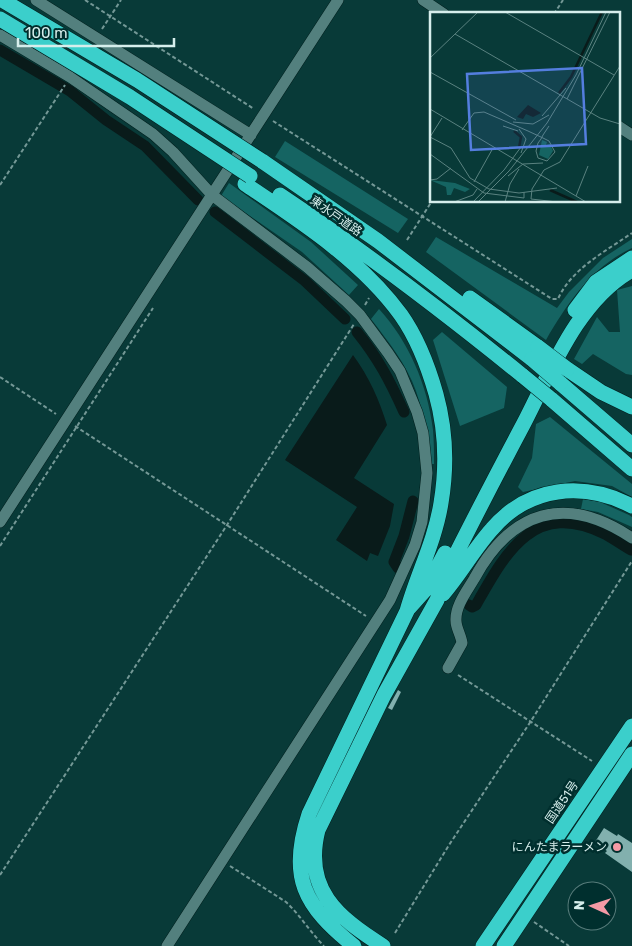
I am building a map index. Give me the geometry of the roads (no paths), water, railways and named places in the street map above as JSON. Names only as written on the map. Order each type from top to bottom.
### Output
[{"type":"highway","name":"東水戸道路","points":[[2,0],[137,80],[342,216],[381,236],[535,353]]},
{"type":"highway","points":[[0,19],[130,97],[248,180],[365,275],[401,316],[425,360],[438,402],[445,451],[441,504],[434,532],[415,583],[407,612],[308,814],[299,848],[302,880],[307,896],[330,927],[354,946]]},
{"type":"highway","name":"東水戸道路","points":[[248,180],[347,241],[441,311],[551,399],[632,469]]},
{"type":"highway","points":[[407,612],[426,590],[522,405],[578,306],[596,282],[632,258]]},
{"type":"highway","points":[[383,946],[352,924],[327,900],[319,885],[315,871],[315,842],[323,818],[384,695],[437,600],[447,572],[569,338],[592,304],[611,284],[632,270]]},
{"type":"highway","points":[[535,353],[568,368],[601,392],[632,407]]},
{"type":"highway","points":[[535,353],[560,383],[632,445]]},
{"type":"highway","points":[[437,600],[458,576],[478,545],[492,528],[508,513],[530,500],[550,493],[574,490],[599,493],[632,506]]},
{"type":"highway","name":"国道51号","points":[[483,946],[632,726]]},
{"type":"highway","points":[[504,946],[630,762]]},
{"type":"street","points":[[36,0],[251,134]]},
{"type":"street","points":[[0,522],[338,0]]},
{"type":"street","points":[[423,0],[441,12]]},
{"type":"street","points":[[0,35],[70,77],[153,134],[173,152],[212,195],[307,267],[360,315],[388,352],[404,380],[423,432],[426,453],[426,496],[422,522],[390,600],[167,946]]},
{"type":"street","points":[[620,127],[632,135]]},
{"type":"street","points":[[448,668],[462,642],[456,621],[457,610],[491,552],[506,536],[522,524],[536,517],[551,514],[580,514],[596,519],[632,538]]},
{"type":"waterway","points":[[0,50],[70,91],[106,120],[145,146],[198,200]]},
{"type":"waterway","points":[[215,212],[305,281],[345,319]]},
{"type":"waterway","points":[[357,332],[383,370],[404,412]]},
{"type":"waterway","points":[[398,568],[394,562],[404,536],[413,501]]},
{"type":"waterway","points":[[469,605],[472,607],[476,605],[511,550],[525,536],[541,527],[559,523],[580,525],[605,534],[631,550]]},
{"type":"place","name":"にんたまラーメン","points":[[617,847]]}]
